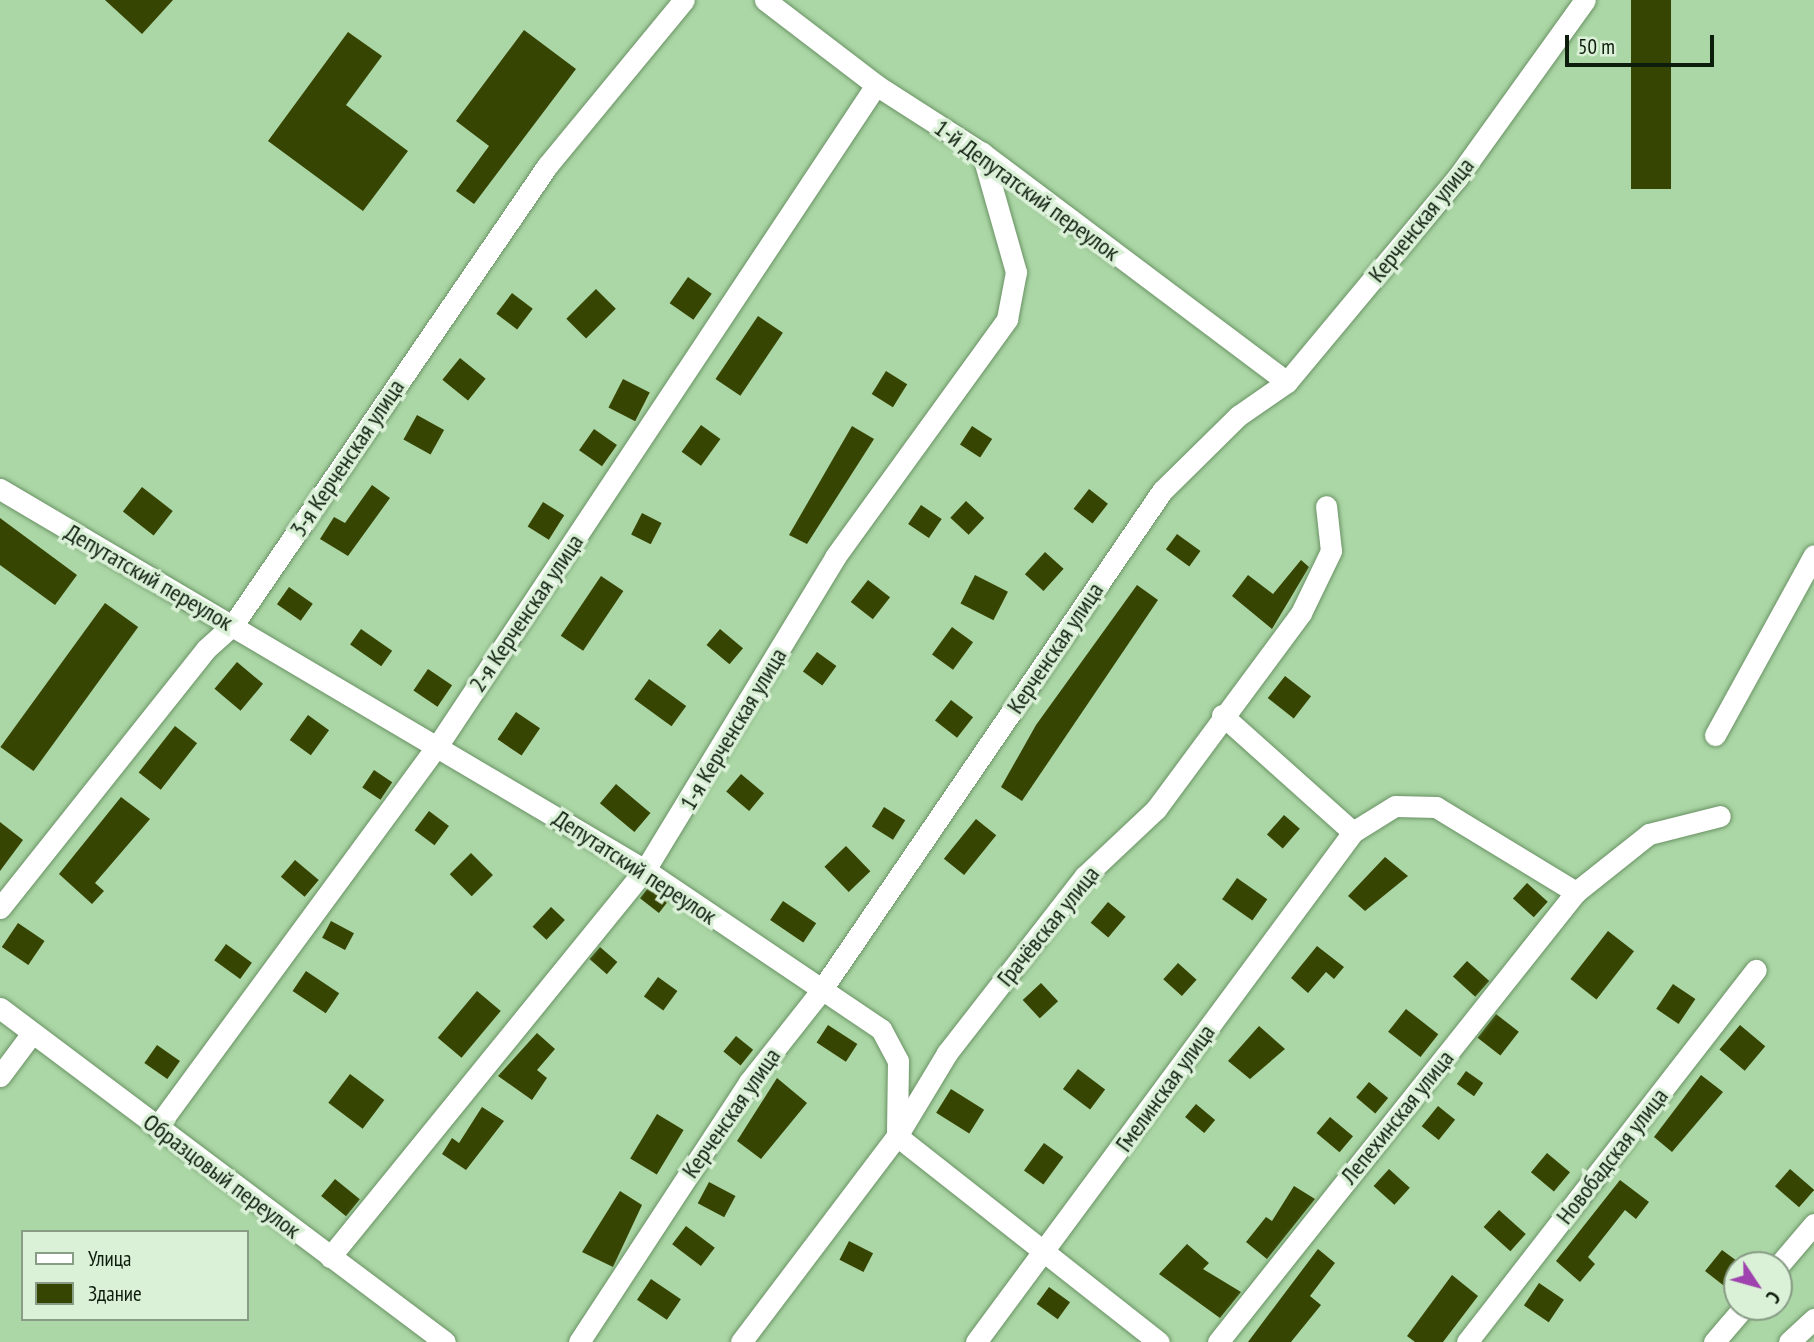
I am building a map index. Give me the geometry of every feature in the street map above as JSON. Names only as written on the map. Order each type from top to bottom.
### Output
[{"type":"street","name":"3-я Керченская улица","points":[[0,908],[206,649],[233,625],[547,166],[684,0]]},
{"type":"street","name":"1-й Депутатский переулок","points":[[765,0],[876,85],[982,152],[1287,382]]},
{"type":"street","name":"Керченская улица","points":[[579,1342],[749,1082],[820,992],[1162,491],[1238,416],[1287,382],[1457,178],[1585,0]]},
{"type":"street","name":"2-я Керченская улица","points":[[157,1127],[438,745],[876,85]]},
{"type":"street","name":"1-я Керченская улица","points":[[330,1257],[645,870],[835,557],[1007,319],[1016,272],[982,152]]},
{"type":"street","name":"Депутатский переулок","points":[[0,489],[438,745],[645,870],[892,1042],[898,1061],[897,1136]]},
{"type":"street","name":"Грачёвская улица","points":[[741,1342],[897,1136],[947,1053],[1085,876],[1156,809],[1320,583],[1331,551],[1326,506]]},
{"type":"street","points":[[1715,735],[1814,555]]},
{"type":"street","points":[[1222,715],[1353,832],[1395,806],[1436,807],[1576,892]]},
{"type":"street","name":"Лепехинская улица","points":[[1218,1342],[1576,892],[1649,834],[1720,816]]},
{"type":"street","name":"Гмелинская улица","points":[[976,1342],[1047,1250],[1353,832]]},
{"type":"street","name":"Новобадская улица","points":[[1467,1342],[1756,970]]},
{"type":"street","name":"Образцовый переулок","points":[[0,1008],[445,1342]]},
{"type":"street","points":[[0,1076],[32,1033]]},
{"type":"street","points":[[897,1136],[1047,1250],[1159,1342]]},
{"type":"street","points":[[1791,1251],[1814,1224]]},
{"type":"street","points":[[1789,1342],[1814,1318]]},
{"type":"street","points":[[1714,1342],[1732,1321]]},
{"type":"street","points":[[1805,1342],[1814,1341]]},
{"type":"building","points":[[105,0],[173,0],[142,34]]},
{"type":"building","points":[[1631,0],[1671,0],[1671,189],[1631,189]]},
{"type":"building","points":[[524,30],[576,69],[474,204],[456,191],[489,146],[456,121]]},
{"type":"building","points":[[348,32],[382,56],[346,105],[408,151],[363,211],[268,141]]},
{"type":"building","points":[[688,277],[712,294],[693,320],[670,303]]},
{"type":"building","points":[[596,289],[616,309],[586,338],[566,319]]},
{"type":"building","points":[[512,293],[533,309],[517,329],[496,314]]},
{"type":"building","points":[[758,316],[783,333],[740,396],[716,379]]},
{"type":"building","points":[[460,358],[486,379],[468,401],[442,380]]},
{"type":"building","points":[[886,371],[907,384],[893,407],[872,394]]},
{"type":"building","points":[[623,379],[650,393],[635,421],[608,408]]},
{"type":"building","points":[[417,415],[444,430],[431,455],[403,439]]},
{"type":"building","points":[[701,425],[720,439],[701,466],[682,452]]},
{"type":"building","points":[[852,426],[874,439],[807,544],[789,535]]},
{"type":"building","points":[[972,426],[992,439],[980,458],[960,444]]},
{"type":"building","points":[[594,429],[617,445],[602,466],[579,450]]},
{"type":"building","points":[[372,485],[390,498],[348,556],[320,539],[334,517],[345,523]]},
{"type":"building","points":[[142,487],[173,511],[154,535],[123,511]]},
{"type":"building","points":[[1089,489],[1108,504],[1093,523],[1074,509]]},
{"type":"building","points":[[966,501],[984,518],[969,535],[950,518]]},
{"type":"building","points":[[543,502],[564,515],[549,540],[528,527]]},
{"type":"building","points":[[921,505],[942,519],[929,538],[908,524]]},
{"type":"building","points":[[642,513],[662,523],[651,544],[631,534]]},
{"type":"building","points":[[0,518],[77,575],[55,605],[0,565]]},
{"type":"building","points":[[1177,534],[1200,551],[1189,566],[1166,549]]},
{"type":"building","points":[[1045,552],[1064,569],[1044,591],[1025,574]]},
{"type":"building","points":[[1301,560],[1309,567],[1272,629],[1232,596],[1248,575],[1273,594]]},
{"type":"building","points":[[975,575],[1008,592],[993,620],[960,604]]},
{"type":"building","points":[[601,576],[623,591],[583,651],[561,636]]},
{"type":"building","points":[[868,580],[890,597],[873,619],[851,602]]},
{"type":"building","points":[[1137,585],[1158,600],[1022,801],[1001,787],[1036,725]]},
{"type":"building","points":[[289,587],[313,604],[301,621],[277,604]]},
{"type":"building","points":[[105,603],[138,627],[34,771],[0,747]]},
{"type":"building","points":[[952,627],[973,642],[953,670],[932,655]]},
{"type":"building","points":[[361,629],[392,651],[381,666],[350,645]]},
{"type":"building","points":[[720,629],[743,648],[729,664],[707,645]]},
{"type":"building","points":[[817,652],[836,666],[822,686],[803,671]]},
{"type":"building","points":[[237,662],[263,684],[241,711],[215,689]]},
{"type":"building","points":[[428,669],[452,685],[438,707],[413,691]]},
{"type":"building","points":[[1285,676],[1311,696],[1294,718],[1268,698]]},
{"type":"building","points":[[649,679],[686,706],[672,726],[634,699]]},
{"type":"building","points":[[951,700],[973,717],[957,738],[935,720]]},
{"type":"building","points":[[516,712],[540,728],[522,756],[498,739]]},
{"type":"building","points":[[308,715],[329,730],[311,755],[290,740]]},
{"type":"building","points":[[175,726],[197,743],[161,790],[139,772]]},
{"type":"building","points":[[374,770],[392,782],[380,800],[362,787]]},
{"type":"building","points":[[741,774],[764,793],[749,811],[726,792]]},
{"type":"building","points":[[616,784],[650,813],[634,832],[600,803]]},
{"type":"building","points":[[121,797],[150,819],[95,883],[104,891],[92,904],[59,874]]},
{"type":"building","points":[[884,807],[905,820],[893,840],[872,827]]},
{"type":"building","points":[[429,811],[449,826],[435,845],[415,830]]},
{"type":"building","points":[[1284,815],[1300,829],[1283,848],[1267,835]]},
{"type":"building","points":[[976,819],[996,835],[964,875],[944,859]]},
{"type":"building","points":[[0,822],[23,840],[0,871]]},
{"type":"building","points":[[846,846],[870,871],[849,892],[824,867]]},
{"type":"building","points":[[471,853],[493,875],[472,896],[450,874]]},
{"type":"building","points":[[1385,857],[1408,876],[1365,911],[1348,896]]},
{"type":"building","points":[[295,860],[319,880],[305,897],[281,877]]},
{"type":"building","points":[[1237,878],[1267,899],[1252,921],[1222,899]]},
{"type":"building","points":[[1527,883],[1548,902],[1534,917],[1513,899]]},
{"type":"building","points":[[648,888],[667,903],[659,913],[640,898]]},
{"type":"building","points":[[783,901],[816,923],[803,942],[770,920]]},
{"type":"building","points":[[1108,902],[1126,917],[1108,937],[1091,923]]},
{"type":"building","points":[[551,907],[565,920],[546,940],[533,927]]},
{"type":"building","points":[[331,921],[354,933],[345,950],[322,938]]},
{"type":"building","points":[[18,923],[45,941],[28,965],[2,947]]},
{"type":"building","points":[[1608,931],[1634,951],[1596,999],[1570,979]]},
{"type":"building","points":[[226,944],[252,963],[240,979],[214,960]]},
{"type":"building","points":[[1317,946],[1344,967],[1334,979],[1326,972],[1308,993],[1291,978]]},
{"type":"building","points":[[600,947],[617,962],[607,974],[590,959]]},
{"type":"building","points":[[1467,961],[1489,981],[1475,997],[1453,977]]},
{"type":"building","points":[[1178,963],[1197,980],[1182,996],[1163,979]]},
{"type":"building","points":[[306,971],[339,993],[326,1013],[293,991]]},
{"type":"building","points":[[658,977],[677,991],[663,1011],[644,996]]},
{"type":"building","points":[[1041,983],[1058,1001],[1040,1018],[1023,1000]]},
{"type":"building","points":[[1673,984],[1695,999],[1679,1024],[1656,1009]]},
{"type":"building","points":[[477,991],[501,1011],[462,1058],[438,1038]]},
{"type":"building","points":[[1406,1009],[1438,1034],[1420,1057],[1388,1032]]},
{"type":"building","points":[[1496,1014],[1519,1032],[1500,1055],[1478,1038]]},
{"type":"building","points":[[828,1025],[857,1044],[846,1062],[817,1043]]},
{"type":"building","points":[[1740,1025],[1765,1046],[1745,1071],[1719,1050]]},
{"type":"building","points":[[1259,1026],[1285,1049],[1250,1079],[1228,1061]]},
{"type":"building","points":[[537,1033],[555,1049],[537,1070],[547,1078],[532,1100],[498,1076]]},
{"type":"building","points":[[736,1036],[753,1050],[741,1065],[723,1052]]},
{"type":"building","points":[[157,1045],[180,1061],[167,1079],[144,1063]]},
{"type":"building","points":[[1078,1069],[1105,1089],[1090,1109],[1063,1089]]},
{"type":"building","points":[[1466,1071],[1483,1083],[1474,1096],[1457,1084]]},
{"type":"building","points":[[350,1074],[384,1100],[363,1129],[328,1103]]},
{"type":"building","points":[[1701,1075],[1723,1092],[1672,1152],[1654,1137]]},
{"type":"building","points":[[777,1078],[807,1103],[761,1159],[737,1141]]},
{"type":"building","points":[[1369,1082],[1388,1098],[1375,1113],[1356,1097]]},
{"type":"building","points":[[951,1089],[984,1110],[969,1133],[936,1113]]},
{"type":"building","points":[[1196,1104],[1215,1120],[1204,1133],[1185,1117]]},
{"type":"building","points":[[1438,1106],[1455,1120],[1439,1140],[1422,1126]]},
{"type":"building","points":[[482,1107],[504,1121],[466,1170],[442,1154],[452,1138],[459,1143]]},
{"type":"building","points":[[657,1114],[684,1130],[657,1175],[630,1159]]},
{"type":"building","points":[[1330,1117],[1353,1136],[1339,1152],[1317,1133]]},
{"type":"building","points":[[1044,1143],[1063,1157],[1043,1185],[1024,1171]]},
{"type":"building","points":[[1547,1153],[1570,1172],[1554,1191],[1531,1172]]},
{"type":"building","points":[[1389,1169],[1410,1188],[1394,1205],[1374,1186]]},
{"type":"building","points":[[1790,1169],[1814,1190],[1799,1207],[1775,1186]]},
{"type":"building","points":[[335,1179],[360,1199],[346,1216],[321,1196]]},
{"type":"building","points":[[1620,1180],[1649,1202],[1636,1219],[1625,1210],[1588,1257],[1595,1264],[1580,1282],[1556,1261]]},
{"type":"building","points":[[709,1182],[735,1196],[724,1217],[698,1203]]},
{"type":"building","points":[[1294,1186],[1315,1199],[1267,1259],[1246,1242],[1266,1217],[1272,1221]]},
{"type":"building","points":[[620,1191],[642,1205],[613,1267],[582,1252]]},
{"type":"building","points":[[1499,1210],[1526,1234],[1510,1251],[1484,1227]]},
{"type":"building","points":[[686,1226],[715,1248],[701,1266],[672,1244]]},
{"type":"building","points":[[849,1241],[873,1253],[864,1272],[839,1260]]},
{"type":"building","points":[[1187,1244],[1209,1263],[1203,1269],[1241,1292],[1220,1318],[1159,1274]]},
{"type":"building","points":[[1318,1249],[1335,1263],[1310,1296],[1321,1305],[1291,1342],[1248,1342]]},
{"type":"building","points":[[1722,1250],[1723,1251],[1723,1285],[1705,1271]]},
{"type":"building","points":[[1452,1275],[1478,1296],[1443,1342],[1415,1342],[1407,1336]]},
{"type":"building","points":[[651,1279],[681,1299],[667,1320],[637,1300]]},
{"type":"building","points":[[1539,1283],[1564,1300],[1549,1322],[1524,1305]]},
{"type":"building","points":[[1049,1287],[1070,1302],[1058,1319],[1037,1304]]}]
